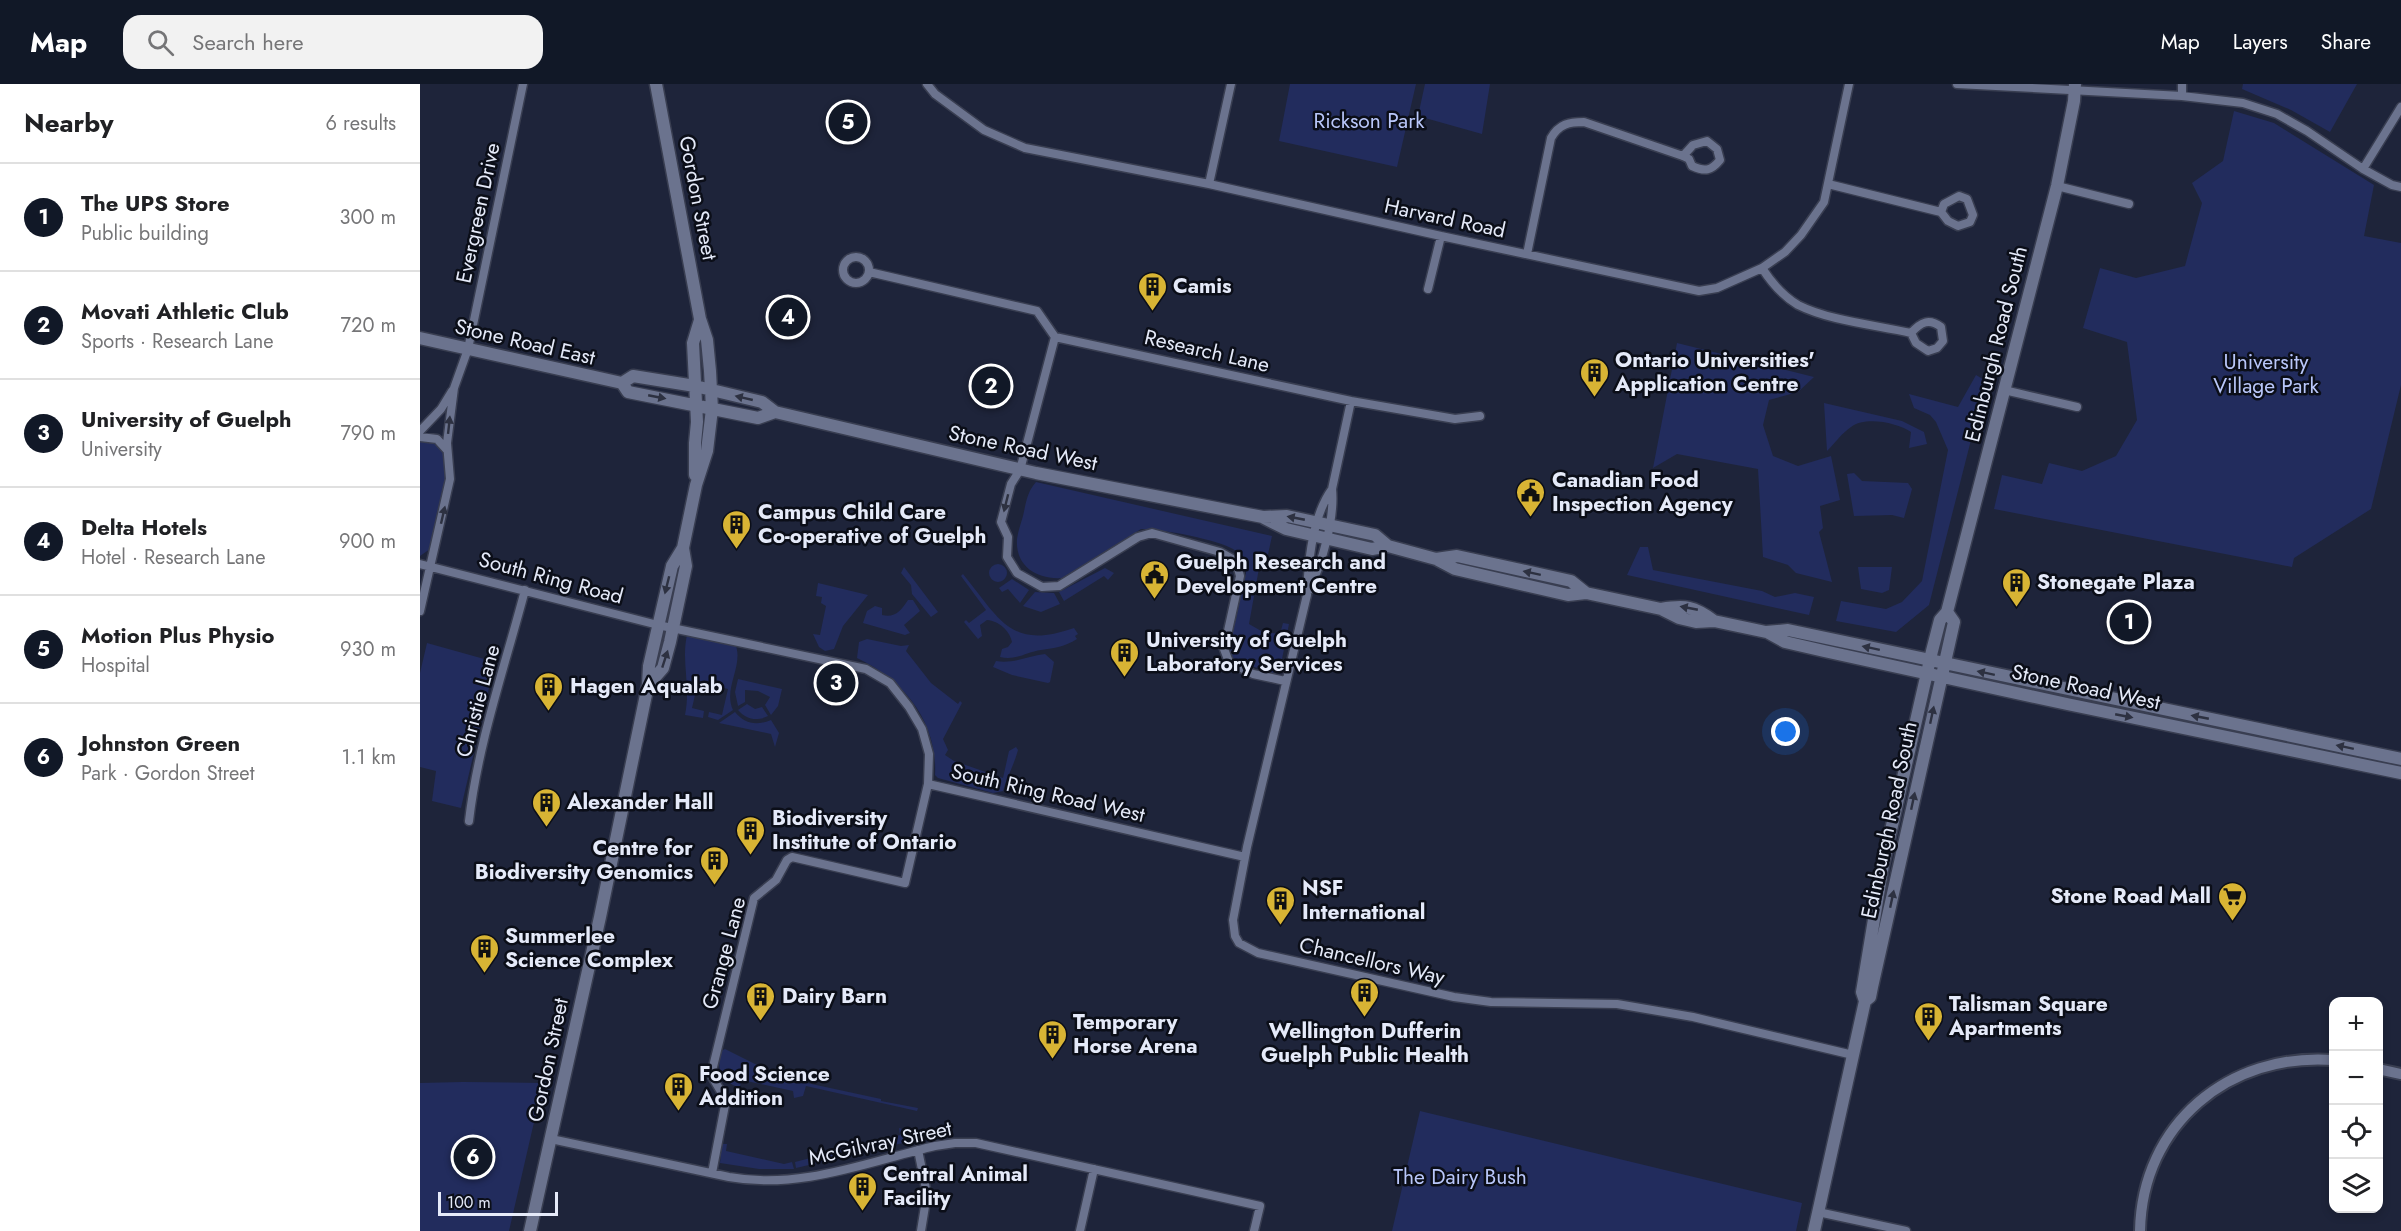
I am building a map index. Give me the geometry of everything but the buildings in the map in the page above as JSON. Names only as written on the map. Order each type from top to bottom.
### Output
[{"type":"main road","name":"Gordon Street","points":[[530,1231],[648,685],[649,666],[658,625],[672,566],[683,548],[696,485],[707,451],[712,409],[707,340],[700,319],[656,84]]},
{"type":"main road","name":"Edinburgh Road South","points":[[1814,1231],[1865,1001],[1862,992],[1883,865],[1928,667],[1940,620],[1947,612],[2057,186],[2075,87]]},
{"type":"main road","name":"Gordon Street","points":[[696,485],[697,406],[693,343],[700,319]]},
{"type":"main road","name":"Stone Road East","points":[[420,338],[622,383],[628,392],[712,409]]},
{"type":"main road","name":"Stone Road East","points":[[622,383],[633,376],[710,390]]},
{"type":"main road","name":"Stone Road West","points":[[710,390],[762,402],[775,412],[1020,470],[1263,517],[1287,516],[1322,530],[1375,535],[1388,546],[1436,559],[1455,569],[1506,581],[1568,594],[1586,593],[1661,609],[1681,606],[1698,610],[1714,621],[1766,632],[1785,642],[2085,694],[2401,759]]},
{"type":"main road","name":"Stone Road West","points":[[712,409],[758,418],[775,412]]},
{"type":"main road","name":"Gordon Street","points":[[648,685],[663,668],[686,566],[683,548]]},
{"type":"main road","name":"Edinburgh Road South","points":[[1865,1001],[1870,997],[1954,622],[1947,612]]},
{"type":"main road","name":"Stone Road West","points":[[1942,670],[2067,704],[2401,772]]},
{"type":"main road","points":[[2067,704],[2085,694]]},
{"type":"street","name":"Evergreen Drive","points":[[454,388],[468,349],[523,84]]},
{"type":"street","name":"Harvard Road","points":[[927,84],[934,94],[984,130],[1025,148],[1209,184],[1699,291],[1717,288],[1762,268],[1785,252],[1802,235],[1824,202],[1849,84]]},
{"type":"street","points":[[1209,184],[1231,84]]},
{"type":"street","points":[[1956,84],[2075,87],[2243,103],[2277,114],[2307,130],[2363,169],[2392,185],[2401,187]]},
{"type":"street","points":[[2182,84],[2182,96]]},
{"type":"street","points":[[2363,169],[2401,107]]},
{"type":"street","points":[[1527,255],[1551,138],[1556,129],[1570,122],[1584,122],[1683,156]]},
{"type":"street","points":[[1828,184],[1941,212]]},
{"type":"street","points":[[2057,186],[2129,204]]},
{"type":"street","points":[[1428,290],[1441,236]]},
{"type":"street","points":[[1762,268],[1780,292],[1797,304],[1823,314],[1911,333]]},
{"type":"street","points":[[869,272],[1037,311],[1055,336],[1020,470],[1011,484],[1001,522],[1008,537],[1007,557],[1017,573],[1042,586],[1059,586],[1138,537],[1152,534],[1220,552],[1236,561],[1240,576],[1224,649],[1229,663],[1253,674],[1285,681]]},
{"type":"street","name":"Research Lane","points":[[1055,336],[1351,401],[1455,419],[1480,416]]},
{"type":"street","points":[[420,430],[441,409],[454,388]]},
{"type":"street","points":[[420,611],[448,492],[450,462],[447,443],[454,388]]},
{"type":"street","points":[[2004,390],[2077,407]]},
{"type":"street","points":[[1322,530],[1334,504],[1332,489],[1351,401]]},
{"type":"street","points":[[420,437],[432,437],[441,442],[450,462]]},
{"type":"street","name":"Chancellors Way","points":[[1322,530],[1308,570],[1307,595],[1245,857],[1233,920],[1233,928],[1239,943],[1258,954],[1454,998],[1491,1002],[1617,1004],[1693,1017],[1853,1055]]},
{"type":"street","name":"South Ring Road","points":[[420,564],[672,628]]},
{"type":"street","name":"Christie Lane","points":[[468,821],[498,684],[510,649],[525,590]]},
{"type":"street","name":"South Ring Road West","points":[[672,628],[849,664],[884,678],[905,701],[922,729],[930,759],[928,784],[1245,857]]},
{"type":"street","name":"Grange Lane","points":[[712,1173],[726,1100],[711,1075],[754,898],[776,880],[787,860],[792,857],[905,883],[928,784]]},
{"type":"street","points":[[2140,1231],[2145,1192],[2156,1158],[2175,1126],[2200,1099],[2232,1079],[2264,1066],[2309,1058],[2329,1060]]},
{"type":"street","points":[[2383,1070],[2401,1074]]},
{"type":"street","name":"McGilvray Street","points":[[551,1139],[746,1180],[791,1180],[949,1143],[976,1143],[1260,1206],[1254,1231]]},
{"type":"street","points":[[918,1150],[927,1194],[921,1231]]},
{"type":"street","points":[[1080,1231],[1094,1169]]},
{"type":"street","points":[[1818,1212],[1906,1231]]},
{"type":"green space","name":"Rickson Park","points":[[1290,84],[1416,84],[1397,167],[1279,141]]},
{"type":"green space","points":[[1425,84],[1490,84],[1482,134],[1418,116]]},
{"type":"green space","points":[[2243,84],[2357,84],[2330,132],[2291,110],[2242,89]]},
{"type":"green space","name":"University Village Park","points":[[2234,111],[2274,123],[2374,185],[2364,236],[2401,243],[2401,385],[2371,509],[2294,558],[2292,567],[1994,509],[2002,475],[2042,484],[2049,463],[2082,471],[2116,456],[2137,420],[2127,342],[2083,328],[2100,268],[2136,278],[2185,266],[2202,203],[2192,183],[2223,161]]},
{"type":"green space","points":[[1677,343],[1814,377],[1798,392],[1769,400],[1763,425],[1773,456],[1798,466],[1831,456],[1840,500],[1820,506],[1823,528],[1819,532],[1832,582],[1796,573],[1788,565],[1763,557],[1758,469],[1677,454],[1653,468]]},
{"type":"green space","points":[[1976,375],[1986,381],[1929,605],[1896,632],[1836,621],[1841,601],[1886,609],[1902,602],[1922,581],[1948,450],[1936,422],[1930,415],[1914,408],[1909,394],[1958,407]]},
{"type":"green space","points":[[1824,403],[1902,421],[1924,432],[1927,444],[1909,448],[1911,432],[1898,426],[1873,421],[1857,424],[1848,429],[1827,451]]},
{"type":"green space","points":[[420,440],[438,443],[443,454],[445,480],[430,549],[420,556]]},
{"type":"green space","points":[[1854,473],[1862,481],[1908,483],[1912,489],[1904,518],[1892,515],[1854,516],[1847,474]]},
{"type":"green space","points":[[1036,482],[1272,536],[1267,559],[1261,557],[1249,624],[1263,632],[1280,634],[1283,623],[1289,624],[1280,669],[1272,673],[1234,660],[1229,650],[1246,573],[1241,556],[1226,546],[1188,535],[1141,529],[1062,578],[1045,577],[1030,570],[1020,557],[1017,539],[1027,498]]},
{"type":"green space","points":[[1640,547],[1648,547],[1653,570],[1762,591],[1775,597],[1795,593],[1814,597],[1809,615],[1627,575]]},
{"type":"green space","points":[[998,564],[1004,567],[1007,573],[1004,579],[998,582],[992,579],[989,573],[992,567]]},
{"type":"green space","points":[[904,567],[938,612],[931,617],[912,594],[911,585],[901,573]]},
{"type":"green space","points":[[1858,567],[1892,567],[1889,590],[1882,593],[1861,589]]},
{"type":"green space","points":[[1105,568],[1114,573],[1108,580],[1104,576],[1064,601],[1059,592]]},
{"type":"green space","points":[[963,574],[998,618],[1009,627],[1021,633],[1035,635],[1053,634],[1074,628],[1078,634],[1075,636],[1077,639],[1059,647],[1016,657],[1000,657],[1002,649],[1008,647],[1012,642],[1003,627],[987,620],[980,625],[982,636],[978,639],[964,622],[966,620],[969,623],[986,610],[961,576]]},
{"type":"green space","points":[[1012,579],[1029,590],[1020,603],[1008,589],[1002,592],[999,588]]},
{"type":"green space","points":[[818,583],[868,595],[843,626],[834,649],[825,651],[819,647],[813,634],[820,635],[826,606],[821,603],[822,597],[816,596]]},
{"type":"green space","points":[[1035,592],[1054,593],[1060,604],[1041,612],[1023,606]]},
{"type":"green space","points":[[908,600],[913,600],[920,611],[904,625],[910,633],[905,635],[863,623],[867,611],[875,606],[882,608],[882,615],[891,615],[900,610]]},
{"type":"green space","points":[[687,635],[736,646],[737,662],[730,694],[733,710],[718,720],[708,717],[709,712],[722,715],[728,689],[698,682],[692,708],[704,711],[703,718],[685,715]]},
{"type":"green space","points":[[867,639],[901,646],[909,645],[906,651],[931,683],[958,704],[960,701],[962,703],[943,739],[948,750],[945,755],[954,761],[1003,778],[1009,751],[1016,747],[1018,750],[1003,791],[993,793],[938,778],[935,775],[931,737],[914,704],[889,678],[857,658],[859,642]]},
{"type":"green space","points":[[427,643],[495,662],[461,808],[432,801],[436,771],[420,767],[420,673]]},
{"type":"green space","points":[[1045,654],[1054,662],[1048,683],[1012,675],[993,667],[996,661],[1015,661]]},
{"type":"green space","points":[[738,679],[782,689],[778,706],[771,715],[765,705],[770,697],[758,691],[745,690],[745,702],[738,706],[735,692]]},
{"type":"green space","points":[[747,704],[755,709],[762,707],[768,716],[752,719],[744,716],[738,710]]},
{"type":"green space","points":[[735,712],[751,723],[771,720],[779,733],[775,747],[771,734],[719,723]]},
{"type":"green space","points":[[725,1049],[761,1067],[759,1075],[789,1083],[807,1083],[918,1108],[917,1111],[806,1086],[803,1096],[794,1098],[793,1091],[742,1080],[738,1087],[727,1081],[721,1073],[719,1063],[721,1051]]},
{"type":"green space","points":[[420,1083],[543,1083],[509,1231],[420,1231]]},
{"type":"green space","name":"The Dairy Bush","points":[[1420,1111],[1802,1203],[1796,1231],[1392,1231]]},
{"type":"green space","points":[[899,1128],[908,1131],[910,1138],[903,1143],[885,1147],[883,1140],[900,1135]]},
{"type":"green space","points":[[880,1140],[882,1148],[796,1168],[795,1162]]},
{"type":"green space","points":[[722,1144],[727,1144],[726,1151],[784,1164],[792,1162],[794,1169],[759,1169],[720,1163]]},
{"type":"place","name":"Motion Plus Physio","points":[[848,122]]},
{"type":"place","name":"Camis","points":[[1152,312]]},
{"type":"place","name":"Delta Hotels","points":[[788,317]]},
{"type":"place","name":"Movati Athletic Club","points":[[991,386]]},
{"type":"place","name":"Ontario Universities' Application Centre","points":[[1594,398]]},
{"type":"place","name":"Canadian Food Inspection Agency","points":[[1531,518]]},
{"type":"place","name":"Campus Child Care Co-operative of Guelph","points":[[737,550]]},
{"type":"place","name":"Guelph Research and Development Centre","points":[[1155,600]]},
{"type":"place","name":"Stonegate Plaza","points":[[2016,608]]},
{"type":"place","name":"The UPS Store","points":[[2129,622]]},
{"type":"place","name":"University of Guelph Laboratory Services","points":[[1125,678]]},
{"type":"place","name":"University of Guelph","points":[[836,683]]},
{"type":"place","name":"Hagen Aqualab","points":[[549,712]]},
{"type":"place","name":"Alexander Hall","points":[[546,828]]},
{"type":"place","name":"Biodiversity Institute of Ontario","points":[[751,856]]},
{"type":"place","name":"Centre for Biodiversity Genomics","points":[[714,886]]},
{"type":"place","name":"Stone Road Mall","points":[[2232,922]]},
{"type":"place","name":"NSF International","points":[[1281,926]]},
{"type":"place","name":"Summerlee Science Complex","points":[[484,974]]},
{"type":"place","name":"Wellington Dufferin Guelph Public Health","points":[[1365,1018]]},
{"type":"place","name":"Dairy Barn","points":[[761,1022]]},
{"type":"place","name":"Talisman Square Apartments","points":[[1928,1042]]},
{"type":"place","name":"Temporary Horse Arena","points":[[1052,1060]]},
{"type":"place","name":"Food Science Addition","points":[[678,1112]]},
{"type":"place","name":"Johnston Green","points":[[473,1157]]},
{"type":"place","name":"Central Animal Facility","points":[[862,1212]]}]
